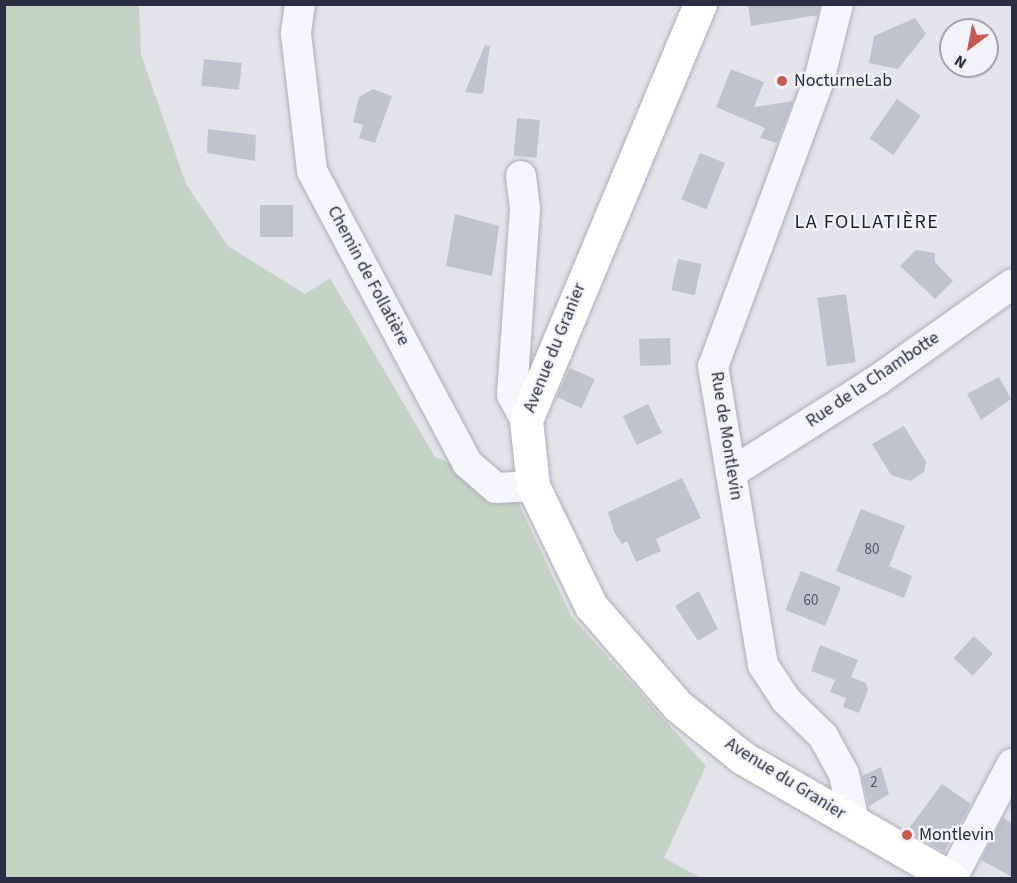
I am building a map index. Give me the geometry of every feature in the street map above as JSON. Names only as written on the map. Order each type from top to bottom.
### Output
[{"type":"main road","name":"Avenue du Granier","points":[[700,4],[526,420],[533,486],[591,606],[634,662],[743,758],[951,879]]},
{"type":"street","name":"Chemin de Follatière","points":[[300,4],[297,34],[312,171],[467,463],[496,488],[533,486]]},
{"type":"street","name":"Rue de Montlevin","points":[[838,4],[819,80],[713,366],[763,665],[786,700],[823,736],[844,774],[854,822]]},
{"type":"street","points":[[521,176],[525,209],[512,395],[526,420]]},
{"type":"street","name":"Rue de la Chambotte","points":[[731,473],[879,379],[1012,284]]},
{"type":"street","points":[[951,879],[1012,764]]},
{"type":"green space","points":[[5,5],[139,5],[141,54],[186,184],[228,246],[305,294],[330,278],[435,457],[512,489],[571,616],[706,766],[664,858],[701,878],[5,878]]},
{"type":"building","points":[[748,4],[820,4],[818,15],[751,26]]},
{"type":"building","points":[[915,18],[926,34],[898,69],[869,63],[874,36]]},
{"type":"building","points":[[485,45],[490,46],[483,94],[465,92]]},
{"type":"building","points":[[204,59],[242,63],[239,90],[201,86]]},
{"type":"building","points":[[731,69],[764,82],[754,107],[793,101],[777,143],[760,138],[765,128],[716,107]]},
{"type":"building","points":[[373,89],[392,96],[375,143],[359,138],[363,125],[353,122],[359,97]]},
{"type":"building","points":[[897,99],[921,116],[893,155],[869,138]]},
{"type":"building","points":[[517,118],[540,120],[537,158],[514,156]]},
{"type":"building","points":[[208,129],[256,135],[255,161],[207,153]]},
{"type":"building","points":[[700,153],[725,163],[706,209],[681,199]]},
{"type":"building","points":[[260,205],[293,205],[293,237],[260,237]]},
{"type":"building","points":[[455,214],[499,226],[492,276],[446,266]]},
{"type":"building","points":[[916,250],[935,253],[935,262],[953,281],[935,299],[900,266]]},
{"type":"building","points":[[678,259],[701,264],[695,295],[671,290]]},
{"type":"building","points":[[846,294],[856,362],[827,366],[817,298]]},
{"type":"building","points":[[670,338],[671,365],[640,366],[639,339]]},
{"type":"building","points":[[570,368],[595,379],[582,408],[557,397]]},
{"type":"building","points":[[999,377],[1011,399],[981,420],[967,394]]},
{"type":"building","points":[[648,404],[662,433],[637,445],[623,416]]},
{"type":"building","points":[[904,426],[926,462],[924,472],[910,481],[891,475],[872,444]]},
{"type":"building","points":[[682,478],[701,518],[656,539],[661,551],[636,562],[627,541],[622,544],[614,532],[608,512]]},
{"type":"building","points":[[861,509],[905,526],[889,566],[912,576],[904,598],[836,571]]},
{"type":"building","points":[[801,571],[841,587],[825,626],[785,610]]},
{"type":"building","points":[[699,591],[718,629],[698,641],[675,606]]},
{"type":"building","points":[[974,636],[993,654],[973,676],[954,658]]},
{"type":"building","points":[[820,645],[858,660],[851,677],[866,683],[868,690],[859,713],[843,707],[846,698],[830,692],[835,680],[811,671]]},
{"type":"building","points":[[881,767],[889,794],[869,806],[862,776]]},
{"type":"building","points":[[942,784],[971,804],[944,852],[907,831]]},
{"type":"building","points":[[1003,818],[1012,823],[1012,877],[981,860]]},
{"type":"place","name":"NocturneLab","points":[[782,81]]},
{"type":"place","name":"Montlevin","points":[[907,835]]},
{"type":"district","name":"LA FOLLATIÈRE","points":[[867,222]]}]
